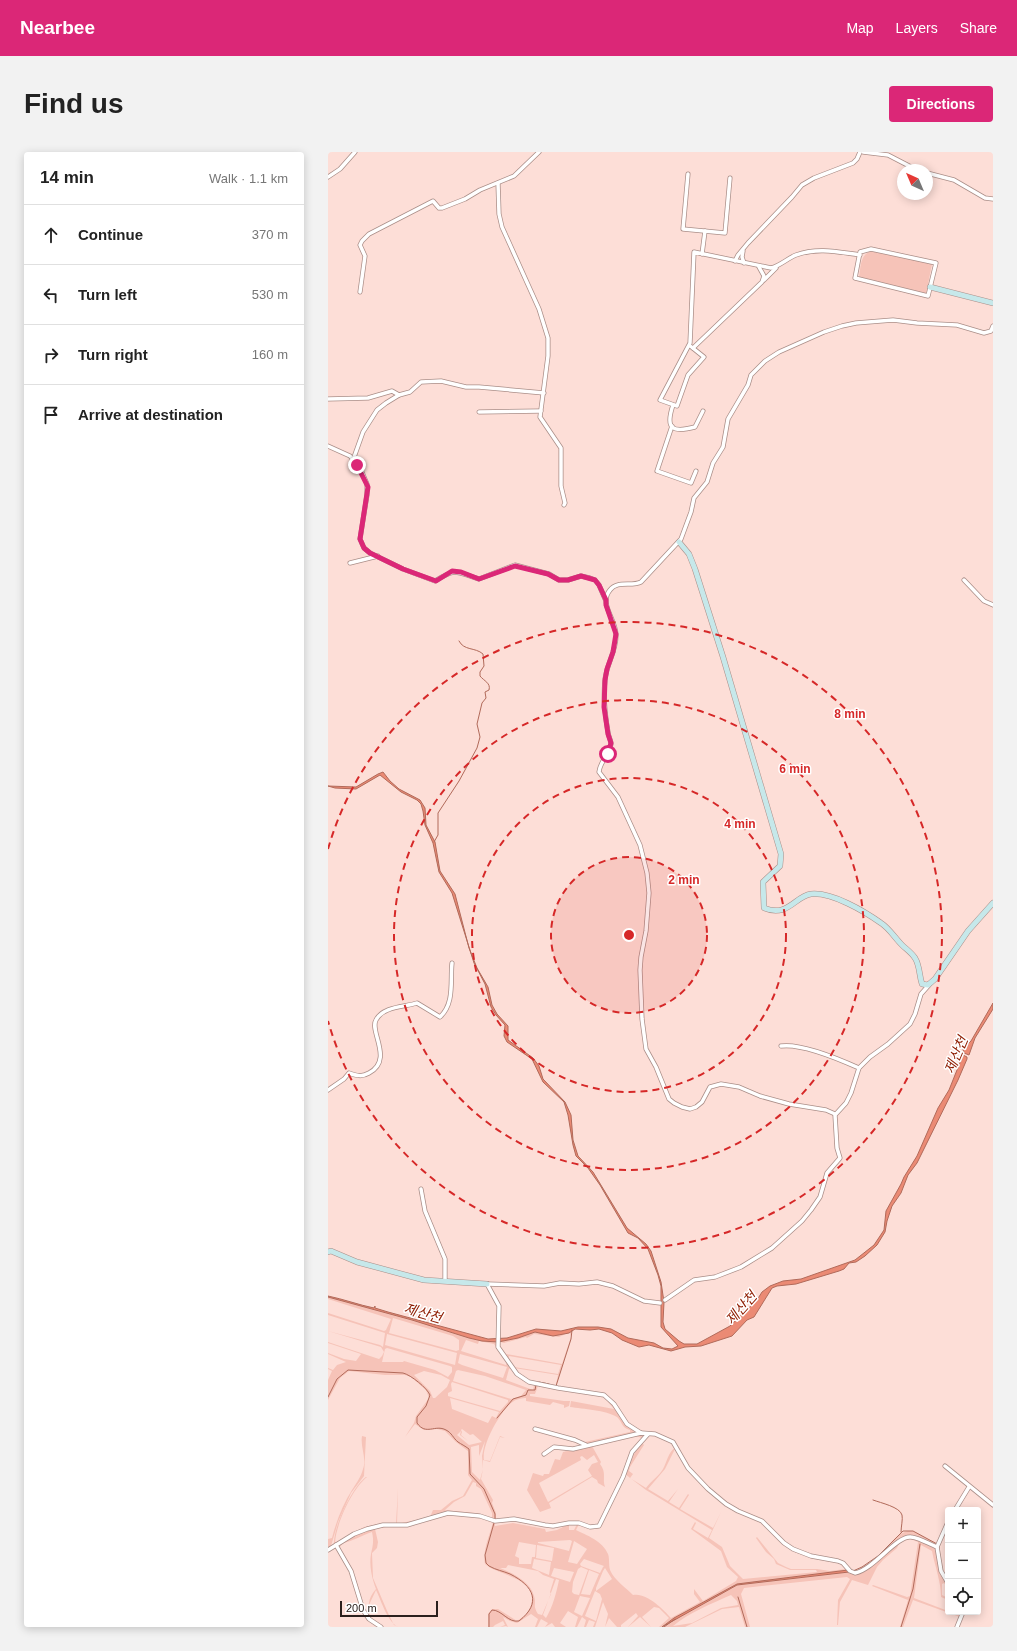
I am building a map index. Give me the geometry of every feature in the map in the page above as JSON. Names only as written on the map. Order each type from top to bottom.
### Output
[{"type":"street","points":[[328,177],[340,169],[354,152]]},
{"type":"street","points":[[360,292],[366,256],[360,245],[369,234],[433,201],[439,208],[442,208],[514,176],[539,152]]},
{"type":"street","points":[[736,261],[738,255],[761,228],[802,185],[814,178],[853,163],[861,152],[888,155],[905,164]]},
{"type":"street","points":[[688,174],[683,229],[726,233],[730,178]]},
{"type":"street","points":[[933,175],[954,180],[985,198],[993,199]]},
{"type":"street","points":[[498,183],[499,214],[502,227],[539,309],[548,338],[548,356],[540,417],[561,448],[561,486],[564,504]]},
{"type":"street","points":[[702,254],[705,231]]},
{"type":"street","points":[[875,249],[936,263],[930,287],[928,296],[855,278],[860,252],[875,249]]},
{"type":"street","points":[[743,250],[742,257],[744,263]]},
{"type":"street","points":[[689,345],[704,358],[688,375],[677,406],[660,400],[689,345],[694,252],[771,268],[792,257],[813,250],[860,255]]},
{"type":"street","points":[[693,348],[778,265]]},
{"type":"street","points":[[758,266],[764,276],[762,282]]},
{"type":"street","points":[[930,287],[993,302]]},
{"type":"street","points":[[835,1114],[826,1110],[789,1104],[760,1096],[739,1087],[721,1084],[710,1087],[702,1102],[696,1107],[690,1109],[682,1107],[669,1099],[656,1067],[646,1049],[643,1025],[640,966],[646,931],[649,898],[647,873],[640,845],[618,797],[599,772],[600,765],[609,751],[611,743],[608,734],[604,707],[605,680],[616,638],[616,629],[606,605],[607,595],[613,587],[619,585],[634,585],[641,582],[679,542],[690,515],[694,498],[707,482],[713,463],[723,447],[728,419],[754,371],[769,358],[784,349],[848,324],[893,320],[957,325],[984,333],[991,331],[993,326]]},
{"type":"street","points":[[354,460],[361,436],[373,415],[399,394],[410,392],[421,382],[441,381],[466,387],[544,393]]},
{"type":"street","points":[[328,399],[373,397],[392,391],[399,394]]},
{"type":"street","points":[[673,405],[668,420],[672,426],[680,429],[695,427],[703,411]]},
{"type":"street","points":[[479,412],[540,411]]},
{"type":"street","points":[[672,426],[657,470],[690,483],[696,471]]},
{"type":"street","points":[[328,446],[350,456],[364,476],[368,487],[360,539],[364,548],[370,553],[403,569],[436,581],[452,571],[461,572],[479,579],[515,566],[548,574],[559,580],[568,580],[581,576],[595,580],[606,600]]},
{"type":"street","points":[[679,542],[689,554],[695,569],[722,651],[781,854],[780,866],[763,882],[764,908],[767,910],[786,909],[811,894],[840,900],[884,926],[912,955],[918,965],[922,984],[929,985]]},
{"type":"street","points":[[350,563],[378,556]]},
{"type":"street","points":[[964,580],[984,601],[993,605]]},
{"type":"street","points":[[665,1300],[694,1280],[714,1277],[749,1263],[772,1248],[805,1218],[820,1197],[827,1173],[840,1158],[837,1148],[835,1114],[846,1103],[851,1093],[859,1068],[910,1024],[915,1014],[921,994],[935,979],[968,931],[993,903]]},
{"type":"street","points":[[328,1090],[344,1079],[349,1073],[360,1076],[372,1072],[377,1066],[380,1060],[380,1049],[374,1025],[379,1016],[396,1007],[408,1006],[417,1002],[440,1017],[445,1013],[451,997],[452,962]]},
{"type":"street","points":[[781,1046],[791,1045],[810,1048],[859,1068]]},
{"type":"street","points":[[421,1189],[425,1211],[445,1259],[445,1280]]},
{"type":"street","points":[[328,1252],[331,1251],[357,1262],[429,1281],[445,1280],[487,1284],[544,1286],[560,1283],[579,1284],[597,1282],[613,1286],[644,1300],[660,1303]]},
{"type":"street","points":[[487,1284],[499,1306],[498,1347],[517,1374],[529,1382],[558,1388],[604,1394],[614,1404],[628,1424],[641,1433]]},
{"type":"street","points":[[535,1429],[575,1440],[586,1446]]},
{"type":"street","points":[[544,1454],[554,1447],[573,1449],[641,1433],[655,1434],[673,1442],[688,1468],[708,1489],[726,1504],[738,1511],[762,1521],[784,1543],[802,1553],[838,1561],[843,1563],[850,1571],[855,1573],[864,1569],[897,1542],[907,1537],[911,1537],[937,1547]]},
{"type":"street","points":[[328,1550],[354,1534],[372,1527],[383,1525],[407,1525],[448,1513],[480,1516],[495,1521],[514,1519],[545,1525],[576,1523],[590,1527],[599,1526],[621,1481],[632,1452],[648,1434]]},
{"type":"street","points":[[945,1466],[993,1505]]},
{"type":"street","points":[[957,1507],[969,1487]]},
{"type":"street","points":[[945,1529],[937,1547],[941,1569],[946,1579]]},
{"type":"street","points":[[336,1545],[351,1572],[363,1610],[369,1619],[381,1627]]},
{"type":"street","points":[[957,1627],[962,1615]]},
{"type":"shaded area","points":[[872,251],[878,251],[932,264],[926,294],[859,277],[863,258]]},
{"type":"shaded area","points":[[383,772],[399,789],[420,800],[425,808],[426,825],[435,842],[440,871],[455,894],[468,943],[452,893],[439,872],[433,843],[425,825],[421,804],[417,800],[401,792],[380,775],[356,789],[335,788],[328,786],[356,787]]},
{"type":"shaded area","points":[[470,951],[477,968],[488,987],[492,1005],[497,1014],[508,1026],[508,1040],[533,1058],[539,1066],[543,1079],[565,1102],[571,1115],[573,1140],[578,1156],[593,1172],[627,1228],[646,1244],[651,1251],[661,1282],[664,1302],[663,1322],[665,1329],[684,1344],[697,1344],[730,1326],[757,1300],[762,1292],[770,1286],[783,1281],[801,1279],[855,1260],[874,1245],[884,1230],[886,1211],[917,1156],[938,1108],[949,1090],[963,1055],[967,1057],[967,1059],[917,1163],[908,1175],[901,1193],[892,1206],[885,1232],[877,1245],[856,1262],[849,1263],[844,1269],[796,1284],[772,1288],[754,1317],[747,1320],[732,1336],[701,1346],[685,1347],[671,1351],[649,1345],[639,1347],[622,1340],[612,1333],[599,1329],[575,1329],[569,1333],[553,1336],[535,1332],[518,1338],[498,1342],[482,1341],[328,1296],[374,1308],[375,1306],[375,1308],[388,1312],[488,1339],[507,1338],[536,1329],[561,1331],[578,1327],[598,1327],[611,1329],[628,1338],[654,1343],[663,1348],[672,1349],[678,1346],[661,1327],[661,1286],[648,1249],[638,1238],[628,1233],[600,1185],[588,1168],[576,1156],[564,1102],[543,1082],[532,1059],[507,1042],[504,1036],[505,1025],[491,1007],[485,984],[474,963]]},
{"type":"shaded area","points":[[993,1003],[993,1009],[975,1038],[969,1055],[964,1053],[963,1049],[971,1041]]},
{"type":"shaded area","points":[[328,1297],[412,1320],[472,1339],[497,1342],[505,1358],[520,1376],[534,1384],[548,1387],[538,1386],[535,1394],[530,1394],[530,1396],[570,1401],[569,1406],[564,1408],[564,1405],[553,1402],[550,1405],[526,1401],[526,1398],[514,1401],[498,1419],[489,1437],[484,1453],[484,1460],[490,1461],[500,1436],[505,1438],[500,1437],[490,1462],[483,1460],[483,1469],[481,1479],[493,1500],[492,1503],[496,1513],[496,1520],[516,1518],[547,1525],[518,1519],[495,1521],[474,1514],[447,1513],[404,1525],[384,1525],[371,1527],[355,1533],[334,1544],[337,1528],[344,1508],[355,1489],[366,1477],[346,1507],[338,1526],[335,1543],[364,1527],[378,1524],[396,1524],[398,1488],[397,1524],[430,1517],[433,1510],[441,1510],[452,1501],[463,1496],[472,1480],[468,1475],[468,1451],[445,1431],[437,1429],[424,1430],[415,1424],[405,1437],[414,1423],[416,1416],[429,1398],[426,1390],[411,1377],[405,1375],[385,1375],[349,1371],[340,1378],[328,1400],[328,1380],[332,1371],[328,1368],[333,1370],[337,1365],[346,1362],[328,1353],[344,1359],[356,1361],[361,1354],[328,1342],[379,1359],[384,1352],[381,1347],[328,1331],[383,1347],[385,1333],[328,1315],[328,1313],[384,1331],[386,1330],[391,1319],[328,1299]],"holes":[[[393,1318],[453,1336],[459,1340],[459,1350],[456,1351],[389,1333]],[[387,1334],[457,1353],[455,1365],[385,1345]],[[466,1340],[478,1344],[479,1341],[494,1344],[507,1362],[506,1365],[461,1351]],[[387,1348],[450,1366],[452,1367],[452,1372],[448,1377],[435,1370],[404,1361],[382,1362],[385,1349]],[[460,1354],[507,1367],[503,1378],[458,1363]],[[511,1368],[523,1381],[534,1385],[533,1390],[506,1380],[509,1369]],[[458,1370],[485,1376],[526,1390],[521,1396],[511,1399],[453,1381],[456,1371]],[[424,1371],[441,1375],[450,1380],[447,1387],[435,1398],[433,1398],[430,1391],[414,1375]],[[452,1382],[508,1400],[508,1402],[500,1411],[448,1396],[448,1393],[452,1391]],[[450,1398],[499,1412],[496,1418],[492,1416],[488,1423],[452,1409]],[[462,1429],[470,1435],[473,1434],[482,1442],[469,1445],[457,1435],[461,1431],[460,1435],[468,1441],[461,1435]],[[485,1441],[482,1456],[483,1469],[480,1480],[472,1472],[471,1447],[479,1445],[479,1456]],[[473,1482],[476,1483],[476,1486],[481,1489],[492,1513],[492,1519],[476,1513],[445,1510],[454,1502],[465,1496]]]},
{"type":"shaded area","points":[[535,1332],[553,1336],[571,1332],[571,1337],[571,1339],[556,1386],[549,1384],[556,1385],[558,1375],[514,1368],[527,1380],[539,1382],[532,1382],[524,1379],[510,1366],[498,1344],[499,1341],[518,1338]],"holes":[[[570,1333],[571,1337],[562,1364],[506,1354],[499,1345],[500,1342],[504,1343],[527,1338],[534,1334],[559,1337]],[[509,1356],[561,1365],[558,1374],[514,1367],[509,1360]]]},
{"type":"shaded area","points":[[572,1391],[602,1395],[608,1398],[622,1418],[637,1432],[588,1444],[576,1439],[585,1442],[630,1432],[630,1430],[625,1428],[617,1417],[612,1415],[601,1411],[570,1407],[571,1401],[614,1409],[603,1396]]},
{"type":"shaded area","points":[[644,1434],[645,1436],[634,1448],[642,1438],[635,1436],[592,1446],[601,1462],[600,1464],[604,1473],[605,1487],[592,1477],[549,1503],[551,1508],[540,1512],[527,1490],[533,1473],[543,1476],[544,1474],[549,1474],[555,1459],[560,1460],[563,1452],[616,1439]],"holes":[[[594,1455],[598,1462],[592,1464],[588,1470],[592,1476],[548,1502],[539,1483],[581,1460],[580,1457],[582,1456],[587,1460]]]},
{"type":"shaded area","points":[[362,1436],[366,1437],[364,1476],[351,1493],[338,1522],[331,1546],[328,1549],[328,1539],[332,1538],[343,1507],[362,1472],[364,1461]]},
{"type":"shaded area","points":[[642,1443],[644,1445],[630,1467],[629,1471],[633,1474],[630,1478],[625,1474],[632,1454],[634,1454]]},
{"type":"shaded area","points":[[676,1447],[665,1469],[648,1489],[668,1501],[678,1489],[669,1502],[679,1508],[688,1494],[689,1495],[680,1509],[713,1528],[721,1512],[709,1538],[722,1547],[730,1566],[743,1579],[817,1572],[816,1570],[790,1570],[776,1564],[774,1559],[766,1552],[756,1538],[757,1537],[778,1563],[791,1569],[817,1569],[830,1571],[845,1569],[836,1562],[806,1556],[789,1549],[770,1530],[794,1550],[838,1562],[848,1570],[737,1584],[674,1618],[662,1627],[659,1627],[669,1618],[659,1608],[654,1607],[642,1617],[651,1627],[640,1617],[628,1627],[638,1616],[636,1613],[621,1625],[621,1627],[617,1627],[609,1618],[605,1627],[608,1614],[603,1602],[595,1627],[593,1627],[595,1622],[589,1620],[586,1627],[584,1627],[586,1620],[582,1617],[577,1627],[575,1627],[578,1617],[568,1611],[560,1623],[566,1627],[555,1627],[552,1623],[545,1627],[548,1623],[541,1619],[537,1627],[535,1627],[538,1619],[531,1614],[517,1623],[503,1617],[508,1627],[500,1627],[505,1625],[503,1621],[493,1627],[488,1627],[488,1614],[492,1609],[498,1609],[517,1621],[528,1612],[532,1603],[531,1592],[521,1581],[485,1564],[485,1548],[493,1522],[495,1522],[495,1526],[513,1523],[545,1529],[546,1532],[557,1530],[569,1524],[569,1530],[574,1530],[577,1524],[579,1524],[576,1530],[594,1539],[606,1549],[609,1556],[610,1570],[618,1581],[633,1595],[643,1596],[654,1602],[671,1618],[700,1602],[694,1594],[694,1589],[703,1601],[736,1581],[738,1577],[727,1567],[721,1551],[691,1529],[695,1522],[696,1523],[693,1529],[708,1538],[712,1530],[646,1490],[631,1479],[646,1488],[661,1472],[669,1454]],"holes":[[[570,1540],[572,1541],[569,1551],[538,1543]],[[574,1541],[587,1549],[577,1564],[568,1562]],[[519,1542],[536,1545],[535,1557],[532,1557],[531,1564],[519,1564],[519,1558],[515,1556]],[[537,1545],[554,1548],[552,1561],[536,1558]],[[534,1559],[551,1562],[549,1575],[532,1568]],[[584,1559],[604,1566],[600,1573],[581,1566],[580,1564]],[[508,1565],[538,1571],[543,1575],[554,1579],[550,1592],[551,1594],[556,1579],[559,1580],[551,1609],[546,1618],[543,1615],[548,1600],[542,1615],[538,1614],[535,1608],[535,1601],[532,1591],[525,1582],[515,1575],[500,1568],[506,1568]],[[581,1567],[588,1570],[579,1595],[572,1592],[573,1582],[578,1569]],[[554,1568],[574,1572],[570,1582],[551,1576]],[[605,1568],[612,1579],[596,1591],[596,1588]],[[589,1570],[599,1574],[590,1595],[581,1594]],[[595,1591],[600,1594],[602,1599],[596,1621],[585,1616]],[[580,1596],[590,1598],[582,1616],[574,1612]]]},
{"type":"shaded area","points":[[634,1448],[622,1476],[630,1453]]},
{"type":"shaded area","points":[[391,1526],[375,1529],[378,1542],[377,1548],[372,1553],[373,1578],[393,1623],[388,1617],[376,1590],[369,1605],[371,1596],[376,1589],[372,1576],[370,1558],[373,1543],[372,1532],[343,1543],[339,1548],[339,1545],[345,1541],[370,1529]]},
{"type":"shaded area","points":[[908,1531],[913,1531],[938,1544],[936,1545],[907,1536],[873,1563],[852,1572],[881,1554],[895,1538]]},
{"type":"shaded area","points":[[911,1537],[936,1549],[940,1568],[945,1579],[945,1584],[942,1584],[942,1595],[945,1596],[945,1599],[941,1597],[939,1580],[932,1551],[921,1545],[914,1598],[945,1610],[945,1612],[913,1600],[903,1627],[900,1627],[908,1600],[872,1586],[873,1585],[907,1597],[910,1596],[918,1542],[910,1539],[900,1542],[897,1548],[883,1560],[877,1567],[868,1585],[852,1580],[840,1602],[838,1625],[838,1600],[850,1579],[847,1577],[744,1588],[741,1594],[750,1627],[745,1627],[739,1607],[722,1609],[685,1627],[664,1627],[676,1618],[737,1585],[848,1572],[848,1570],[850,1572],[848,1573],[859,1573],[902,1539]],"holes":[[[731,1595],[737,1601],[738,1605],[721,1608],[692,1623],[673,1626],[694,1612]]]},
{"type":"shaded area","points":[[848,1570],[849,1572],[737,1585],[662,1627],[674,1618],[737,1584]]},
{"type":"waterway","points":[[434,842],[438,835],[438,813],[459,781],[477,748],[480,737],[477,724],[482,703],[486,698],[485,692],[489,690],[488,684],[480,676],[480,672],[484,666],[483,654],[477,650],[467,648],[459,641]]},
{"type":"waterway","points":[[556,1386],[571,1339],[572,1330]]},
{"type":"waterway","points":[[328,1397],[337,1379],[348,1370],[403,1373],[414,1379],[422,1385],[430,1395],[426,1406],[417,1417],[417,1423],[424,1429],[438,1428],[446,1430],[458,1442],[469,1449],[470,1474],[484,1489],[495,1514],[495,1520]]},
{"type":"waterway","points":[[539,1382],[549,1384]]},
{"type":"waterway","points":[[497,1418],[513,1399],[526,1395],[528,1390],[535,1390],[536,1385]]},
{"type":"waterway","points":[[873,1500],[901,1512],[901,1532]]},
{"type":"waterway","points":[[489,1627],[489,1614],[492,1610],[499,1612],[512,1620],[519,1621],[531,1608],[533,1601],[532,1595],[525,1584],[510,1574],[489,1566],[486,1563],[485,1555],[494,1523]]},
{"type":"waterway","points":[[853,1571],[862,1567],[878,1556],[903,1531],[913,1531],[937,1544]]},
{"type":"waterway","points":[[901,1627],[913,1589],[920,1544]]},
{"type":"waterway","points":[[738,1597],[747,1627]]},
{"type":"waterway","points":[[664,1627],[675,1619]]},
{"type":"route","points":[[357,465],[364,476],[368,487],[360,539],[364,548],[370,553],[403,569],[410,570],[430,580],[436,581],[452,571],[461,572],[479,579],[515,566],[548,574],[559,580],[568,580],[581,576],[595,580],[606,600],[606,605],[616,634],[613,652],[605,680],[604,707],[607,719],[608,734],[611,740],[608,754]]},
{"type":"water label","name":"제산천","points":[[956,1055]]},
{"type":"water label","name":"제산천","points":[[741,1308]]},
{"type":"water label","name":"제산천","points":[[423,1313]]}]
